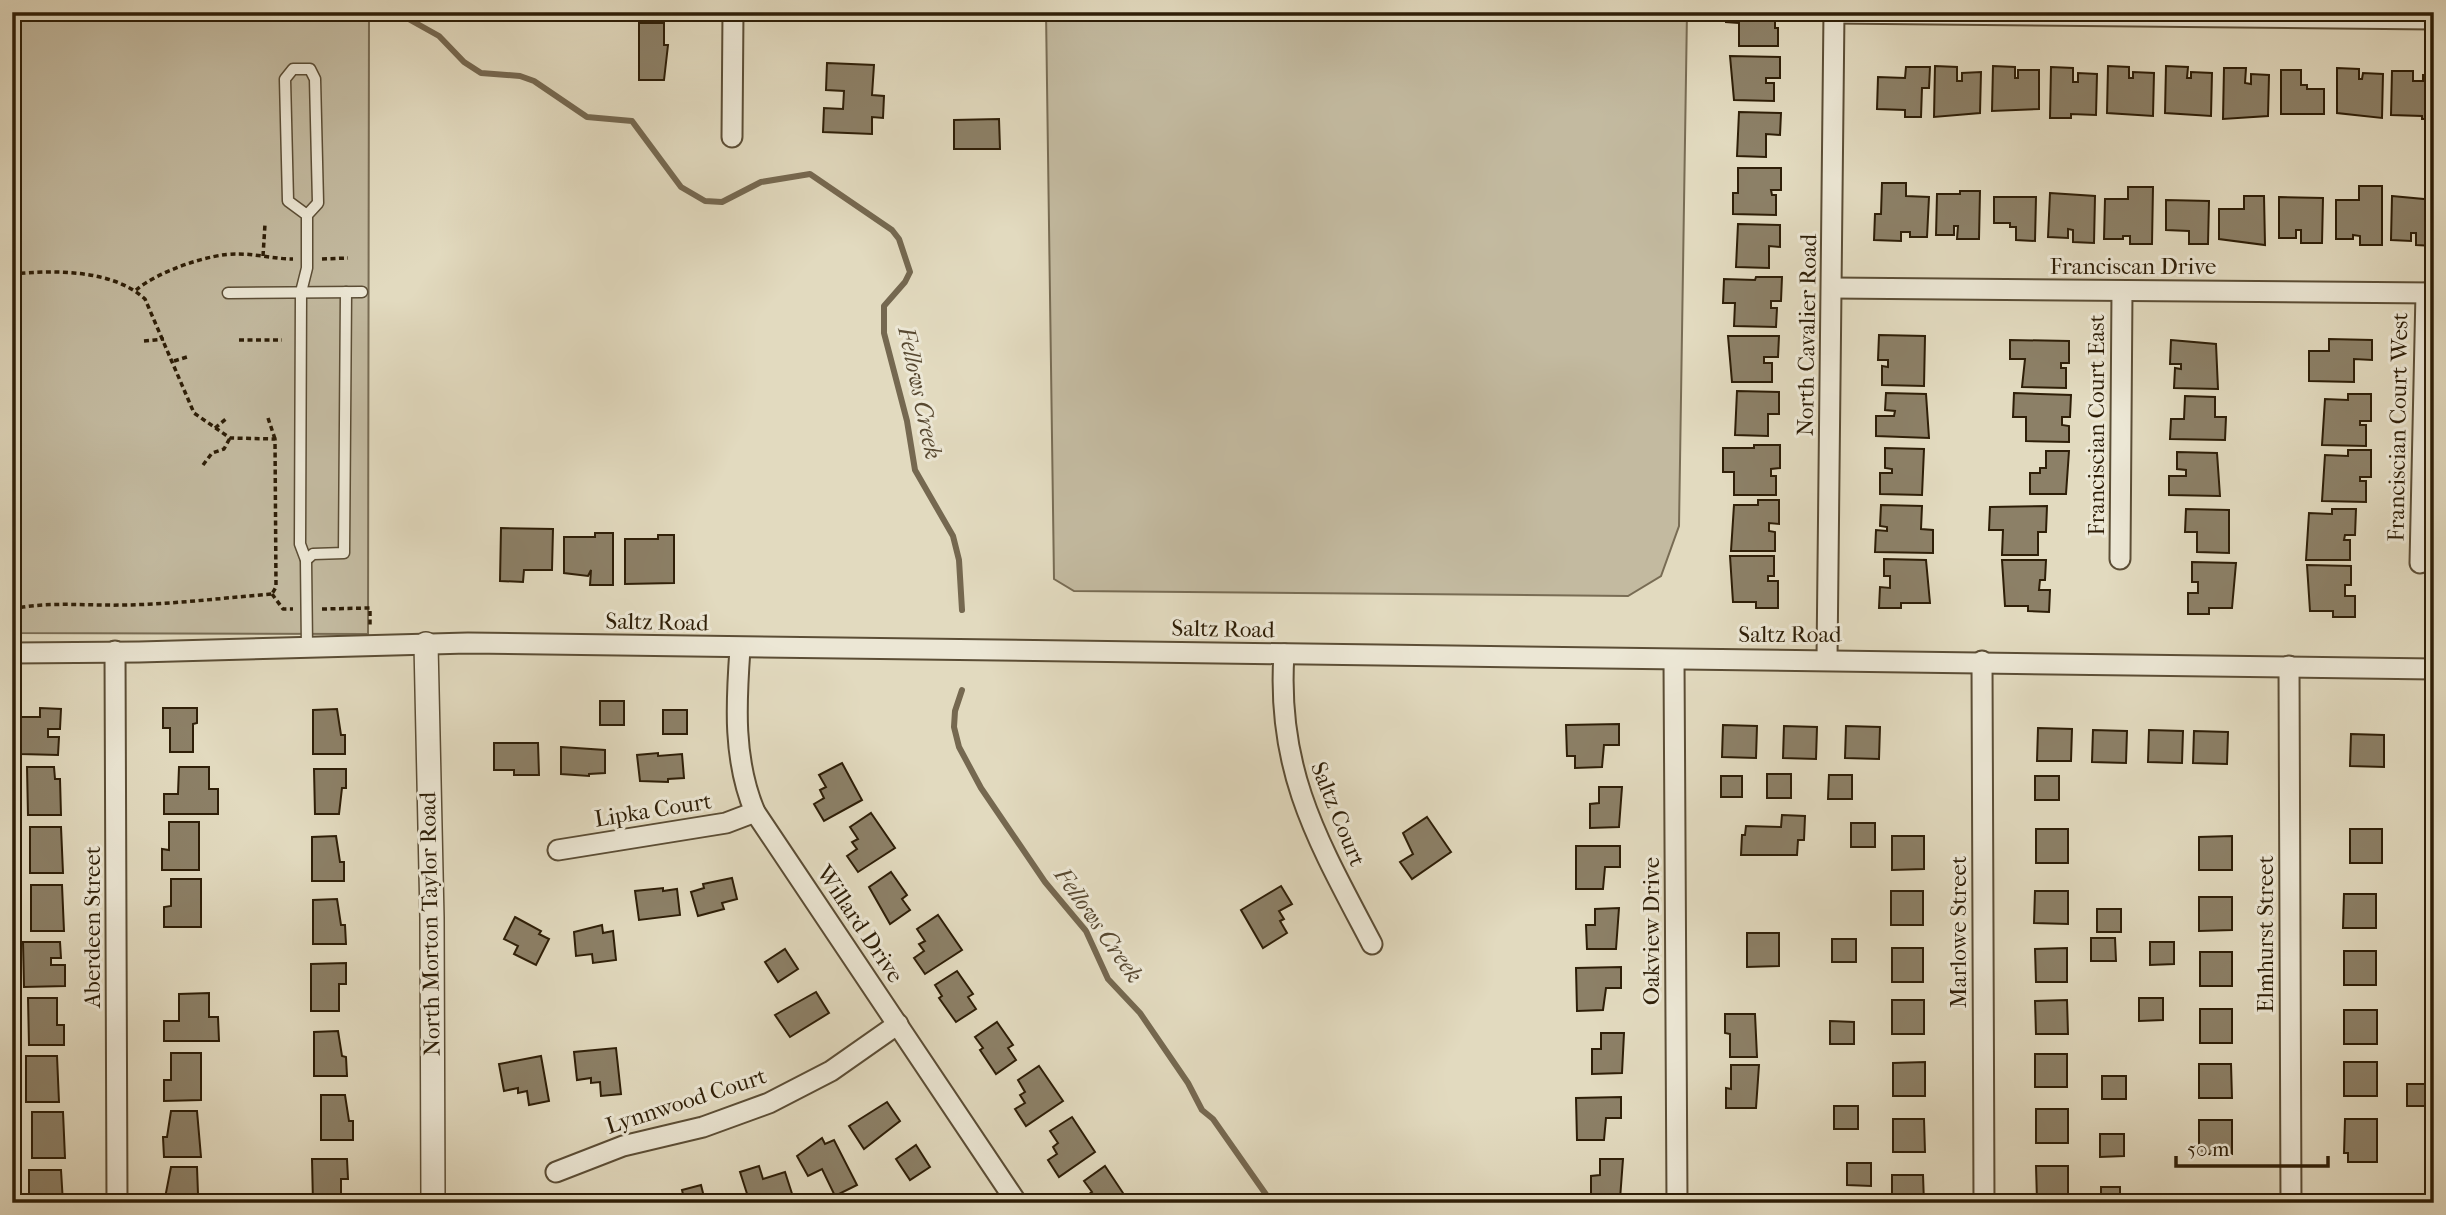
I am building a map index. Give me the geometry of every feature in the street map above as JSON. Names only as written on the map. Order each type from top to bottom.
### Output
[{"type":"street","points":[[732,137],[733,12]]},
{"type":"street","points":[[1834,13],[2434,19]]},
{"type":"street","name":"North Cavalier Road","points":[[1827,659],[1834,13]]},
{"type":"street","name":"Franciscan Drive","points":[[1832,288],[2430,293]]},
{"type":"street","name":"Franciscian Court East","points":[[2120,559],[2122,291]]},
{"type":"street","name":"Franciscian Court West","points":[[2420,562],[2430,293]]},
{"type":"street","name":"Saltz Road","points":[[12,653],[482,643],[740,649],[1674,660],[1827,659],[2434,669]]},
{"type":"street","name":"North Morton Taylor Road","points":[[426,645],[432,918],[433,1203]]},
{"type":"street","name":"Willard Drive","points":[[740,649],[739,752],[744,786],[755,812],[1017,1203]]},
{"type":"street","name":"Aberdeen Street","points":[[116,651],[117,1203]]},
{"type":"street","name":"Saltz Court","points":[[1284,654],[1283,718],[1294,778],[1316,835],[1372,944]]},
{"type":"street","name":"Oakview Drive","points":[[1674,660],[1677,1203]]},
{"type":"street","name":"Marlowe Street","points":[[1982,661],[1984,1203]]},
{"type":"street","name":"Elmhurst Street","points":[[2289,666],[2291,1203]]},
{"type":"street","name":"Lipka Court","points":[[558,850],[726,824],[755,812]]},
{"type":"street","name":"Lynnwood Court","points":[[556,1172],[623,1146],[703,1127],[769,1103],[831,1071],[898,1024]]},
{"type":"lane","points":[[307,215],[288,201],[285,79],[293,69],[310,69],[315,79],[318,203],[307,215],[307,259],[301,292],[300,544],[306,560],[307,648]]},
{"type":"lane","points":[[306,560],[313,554],[344,553],[346,292]]},
{"type":"lane","points":[[228,293],[362,292]]},
{"type":"path","points":[[264,256],[265,224]]},
{"type":"path","points":[[136,290],[146,282],[217,256],[348,258]]},
{"type":"path","points":[[12,274],[65,272],[117,281],[136,290],[145,299],[164,339],[194,413],[230,438],[275,439]]},
{"type":"path","points":[[144,341],[164,339]]},
{"type":"path","points":[[239,340],[282,340]]},
{"type":"path","points":[[174,361],[187,357]]},
{"type":"path","points":[[215,428],[227,418]]},
{"type":"path","points":[[268,418],[275,439],[276,587],[272,594]]},
{"type":"path","points":[[203,466],[212,453],[224,449],[230,438]]},
{"type":"path","points":[[12,609],[65,602],[97,606],[272,594]]},
{"type":"path","points":[[272,594],[283,608],[370,608],[370,637]]},
{"type":"shaded area","points":[[12,12],[369,12],[368,634],[12,633]]},
{"type":"shaded area","points":[[1046,12],[1687,12],[1679,526],[1661,576],[1628,596],[1074,591],[1054,579]]},
{"type":"building","points":[[1726,12],[1783,12],[1783,20],[1775,20],[1778,46],[1739,46],[1739,23],[1726,22]]},
{"type":"building","points":[[639,23],[664,23],[664,45],[668,45],[664,80],[639,80]]},
{"type":"building","points":[[1730,56],[1780,57],[1780,78],[1766,78],[1766,83],[1774,83],[1774,101],[1734,100]]},
{"type":"building","points":[[827,63],[874,65],[872,95],[884,96],[883,118],[872,117],[872,134],[823,132],[824,108],[843,109],[844,91],[826,90]]},
{"type":"building","points":[[1935,66],[1957,67],[1957,81],[1962,81],[1962,73],[1981,72],[1980,113],[1934,117]]},
{"type":"building","points":[[1993,66],[2015,67],[2015,78],[2018,78],[2018,70],[2039,70],[2039,109],[1992,111]]},
{"type":"building","points":[[2108,66],[2129,67],[2129,78],[2133,78],[2133,72],[2154,73],[2153,116],[2107,113]]},
{"type":"building","points":[[2166,66],[2188,67],[2187,78],[2191,78],[2191,72],[2212,73],[2211,116],[2165,113]]},
{"type":"building","points":[[1906,67],[1930,67],[1929,88],[1922,88],[1921,117],[1905,117],[1905,110],[1877,109],[1878,77],[1905,78]]},
{"type":"building","points":[[2051,67],[2073,68],[2073,82],[2078,82],[2078,73],[2097,74],[2096,115],[2071,114],[2071,118],[2050,118]]},
{"type":"building","points":[[2224,68],[2246,68],[2245,83],[2251,84],[2251,74],[2269,75],[2268,116],[2223,119]]},
{"type":"building","points":[[2337,68],[2359,69],[2359,79],[2362,79],[2363,73],[2383,74],[2382,118],[2337,113]]},
{"type":"building","points":[[2281,70],[2301,70],[2301,85],[2307,85],[2307,89],[2324,89],[2324,114],[2281,114]]},
{"type":"building","points":[[2392,71],[2413,71],[2413,81],[2423,81],[2423,75],[2434,75],[2434,119],[2391,115]]},
{"type":"building","points":[[1739,112],[1781,113],[1780,135],[1766,134],[1766,157],[1737,156]]},
{"type":"building","points":[[999,119],[1000,149],[954,149],[954,120]]},
{"type":"building","points":[[1738,168],[1781,168],[1781,190],[1771,190],[1772,195],[1776,195],[1776,215],[1733,214],[1733,193],[1738,193]]},
{"type":"building","points":[[1882,183],[1906,183],[1906,196],[1929,197],[1927,237],[1910,237],[1910,232],[1901,232],[1901,241],[1874,240],[1875,214],[1881,214]]},
{"type":"building","points":[[2359,186],[2382,186],[2382,245],[2360,245],[2360,236],[2353,235],[2353,239],[2336,239],[2336,200],[2359,200]]},
{"type":"building","points":[[2128,187],[2153,187],[2152,244],[2130,244],[2130,236],[2123,236],[2123,239],[2104,239],[2105,199],[2128,199]]},
{"type":"building","points":[[1960,191],[1980,191],[1979,239],[1957,239],[1958,226],[1954,226],[1954,235],[1936,235],[1937,194],[1960,194]]},
{"type":"building","points":[[2050,193],[2095,196],[2094,243],[2073,242],[2073,230],[2068,229],[2068,238],[2048,237]]},
{"type":"building","points":[[2244,196],[2264,196],[2265,245],[2219,239],[2219,209],[2244,209]]},
{"type":"building","points":[[2392,196],[2434,200],[2434,246],[2416,245],[2416,233],[2411,233],[2411,241],[2391,240]]},
{"type":"building","points":[[1994,197],[2036,197],[2035,241],[2016,240],[2016,227],[2010,227],[2010,223],[1994,223]]},
{"type":"building","points":[[2279,197],[2323,198],[2322,243],[2301,243],[2301,230],[2296,230],[2296,238],[2279,238]]},
{"type":"building","points":[[2166,200],[2209,201],[2208,244],[2189,244],[2189,231],[2166,230]]},
{"type":"building","points":[[1738,224],[1780,225],[1780,247],[1769,246],[1769,268],[1736,267]]},
{"type":"building","points":[[1756,277],[1782,277],[1781,301],[1771,301],[1771,308],[1777,308],[1776,327],[1734,326],[1735,303],[1723,303],[1724,279],[1755,280]]},
{"type":"building","points":[[1879,335],[1925,336],[1924,386],[1882,385],[1882,366],[1888,367],[1888,360],[1878,360]]},
{"type":"building","points":[[1728,336],[1779,336],[1778,357],[1764,357],[1764,363],[1772,363],[1772,382],[1732,382]]},
{"type":"building","points":[[2329,339],[2372,340],[2372,360],[2354,359],[2354,382],[2309,381],[2309,351],[2329,351]]},
{"type":"building","points":[[2010,340],[2069,341],[2069,363],[2061,363],[2061,368],[2066,368],[2066,388],[2022,387],[2025,359],[2010,359]]},
{"type":"building","points":[[2171,340],[2216,344],[2218,389],[2174,388],[2175,368],[2181,369],[2181,364],[2170,364]]},
{"type":"building","points":[[1737,391],[1779,392],[1779,414],[1768,414],[1768,436],[1735,435]]},
{"type":"building","points":[[1886,393],[1926,394],[1929,438],[1876,436],[1876,416],[1894,416],[1895,411],[1885,410]]},
{"type":"building","points":[[2014,393],[2071,395],[2070,417],[2062,417],[2062,425],[2069,426],[2069,442],[2026,441],[2026,417],[2013,417]]},
{"type":"building","points":[[2348,394],[2371,394],[2371,421],[2360,421],[2360,425],[2366,425],[2366,446],[2322,445],[2325,399],[2348,400]]},
{"type":"building","points":[[2185,396],[2215,397],[2215,417],[2226,417],[2225,440],[2170,439],[2171,419],[2184,419]]},
{"type":"building","points":[[1754,445],[1780,445],[1780,468],[1771,469],[1771,476],[1776,476],[1776,495],[1734,495],[1734,472],[1723,472],[1723,448],[1754,448]]},
{"type":"building","points":[[1885,448],[1924,449],[1922,495],[1880,494],[1880,473],[1892,473],[1892,469],[1885,468]]},
{"type":"building","points":[[2348,450],[2371,450],[2371,477],[2360,477],[2360,481],[2366,481],[2366,502],[2322,501],[2325,455],[2348,456]]},
{"type":"building","points":[[2046,451],[2069,451],[2066,494],[2030,494],[2030,473],[2040,473],[2040,468],[2046,468]]},
{"type":"building","points":[[2177,452],[2217,453],[2220,496],[2169,495],[2169,476],[2186,476],[2186,470],[2177,469]]},
{"type":"building","points":[[1758,500],[1779,500],[1779,524],[1769,523],[1769,531],[1775,532],[1775,551],[1731,551],[1734,505],[1758,505]]},
{"type":"building","points":[[1881,505],[1922,506],[1921,529],[1933,530],[1933,553],[1875,552],[1876,530],[1887,531],[1887,527],[1880,526]]},
{"type":"building","points":[[2047,506],[2046,532],[2038,532],[2038,555],[2002,555],[2003,530],[1989,530],[1990,507]]},
{"type":"building","points":[[2186,509],[2229,510],[2229,553],[2197,552],[2197,532],[2185,532]]},
{"type":"building","points":[[2332,509],[2356,509],[2355,535],[2345,535],[2344,540],[2350,540],[2350,560],[2306,560],[2309,513],[2332,514]]},
{"type":"building","points":[[501,528],[553,529],[552,570],[524,570],[523,582],[500,581]]},
{"type":"building","points":[[595,533],[613,533],[613,585],[590,585],[591,570],[588,576],[564,573],[564,537],[595,537]]},
{"type":"building","points":[[658,535],[674,535],[674,583],[625,584],[625,539],[658,539]]},
{"type":"building","points":[[1730,556],[1774,556],[1774,576],[1768,576],[1768,581],[1778,581],[1778,608],[1756,608],[1756,602],[1733,602]]},
{"type":"building","points":[[1884,559],[1926,560],[1930,603],[1901,603],[1901,608],[1879,608],[1880,587],[1890,588],[1890,576],[1884,576]]},
{"type":"building","points":[[2002,560],[2046,560],[2045,580],[2040,580],[2039,590],[2050,590],[2049,612],[2028,611],[2028,606],[2005,606]]},
{"type":"building","points":[[2192,562],[2236,563],[2232,608],[2209,608],[2209,614],[2188,614],[2188,593],[2198,593],[2198,582],[2192,582]]},
{"type":"building","points":[[2307,565],[2351,566],[2351,585],[2345,585],[2345,596],[2355,596],[2355,617],[2333,617],[2333,611],[2310,611]]},
{"type":"building","points":[[600,701],[624,701],[624,725],[600,725]]},
{"type":"building","points":[[40,708],[61,709],[60,729],[48,729],[48,737],[59,737],[58,755],[21,754],[21,717],[40,717]]},
{"type":"building","points":[[163,708],[197,708],[197,723],[193,724],[193,752],[170,752],[170,728],[163,728]]},
{"type":"building","points":[[337,709],[341,735],[345,735],[345,754],[313,754],[313,710]]},
{"type":"building","points":[[663,710],[687,710],[687,734],[663,734]]},
{"type":"building","points":[[1619,724],[1619,745],[1604,745],[1602,767],[1575,768],[1575,756],[1567,756],[1566,725]]},
{"type":"building","points":[[1723,725],[1757,726],[1756,758],[1722,757]]},
{"type":"building","points":[[1784,726],[1817,727],[1816,759],[1783,758]]},
{"type":"building","points":[[1846,726],[1880,727],[1879,759],[1845,758]]},
{"type":"building","points":[[2038,728],[2072,729],[2071,761],[2037,761]]},
{"type":"building","points":[[2093,730],[2127,731],[2126,763],[2092,762]]},
{"type":"building","points":[[2149,730],[2183,731],[2182,763],[2148,762]]},
{"type":"building","points":[[2194,731],[2228,732],[2227,764],[2193,763]]},
{"type":"building","points":[[2351,734],[2384,735],[2384,767],[2350,766]]},
{"type":"building","points":[[494,743],[538,743],[539,775],[514,775],[514,770],[494,770]]},
{"type":"building","points":[[561,747],[605,750],[605,773],[589,776],[561,774]]},
{"type":"building","points":[[658,753],[658,756],[682,754],[684,778],[668,779],[668,782],[640,781],[637,755]]},
{"type":"building","points":[[842,763],[862,800],[824,821],[814,804],[824,798],[820,790],[826,787],[819,775]]},
{"type":"building","points":[[27,767],[54,767],[55,779],[60,779],[61,815],[28,815]]},
{"type":"building","points":[[179,767],[209,767],[209,789],[218,789],[218,814],[164,814],[164,794],[178,794]]},
{"type":"building","points":[[314,769],[346,769],[346,788],[342,788],[339,814],[315,814]]},
{"type":"building","points":[[1767,774],[1791,774],[1791,798],[1767,798]]},
{"type":"building","points":[[1829,775],[1852,775],[1852,799],[1828,799]]},
{"type":"building","points":[[1721,776],[1742,776],[1742,797],[1721,797]]},
{"type":"building","points":[[2035,776],[2059,776],[2059,800],[2035,800]]},
{"type":"building","points":[[1599,787],[1622,787],[1619,827],[1590,828],[1590,804],[1599,803]]},
{"type":"building","points":[[871,813],[895,848],[858,872],[847,856],[857,849],[852,842],[858,839],[850,827]]},
{"type":"building","points":[[1782,815],[1805,816],[1804,840],[1798,840],[1797,855],[1741,855],[1742,835],[1745,835],[1746,826],[1781,827]]},
{"type":"building","points":[[1427,817],[1451,852],[1412,879],[1400,862],[1413,854],[1403,833]]},
{"type":"building","points":[[169,822],[199,822],[199,870],[162,870],[162,849],[169,850]]},
{"type":"building","points":[[1851,823],[1875,823],[1875,847],[1851,847]]},
{"type":"building","points":[[30,827],[61,827],[63,873],[30,873]]},
{"type":"building","points":[[2036,829],[2068,829],[2068,863],[2036,863]]},
{"type":"building","points":[[2350,829],[2382,829],[2382,863],[2350,863]]},
{"type":"building","points":[[336,836],[340,862],[344,862],[344,881],[312,881],[312,837]]},
{"type":"building","points":[[1892,836],[1924,836],[1924,869],[1892,870]]},
{"type":"building","points":[[2232,836],[2232,870],[2199,870],[2199,837]]},
{"type":"building","points":[[1576,846],[1620,846],[1620,867],[1605,867],[1603,889],[1576,889]]},
{"type":"building","points":[[891,872],[907,895],[902,899],[910,910],[890,924],[869,887]]},
{"type":"building","points":[[732,878],[737,899],[722,903],[724,909],[698,916],[691,892],[704,888],[703,884]]},
{"type":"building","points":[[171,879],[201,879],[201,927],[164,927],[164,907],[171,906]]},
{"type":"building","points":[[31,885],[62,885],[64,931],[31,931]]},
{"type":"building","points":[[1281,886],[1292,904],[1279,911],[1284,919],[1280,921],[1287,933],[1263,948],[1241,910]]},
{"type":"building","points":[[663,888],[663,891],[677,889],[680,915],[639,920],[635,891]]},
{"type":"building","points":[[1891,891],[1923,891],[1923,925],[1891,925]]},
{"type":"building","points":[[2035,891],[2068,891],[2068,924],[2034,923]]},
{"type":"building","points":[[2344,894],[2376,894],[2376,928],[2343,928]]},
{"type":"building","points":[[2199,897],[2232,897],[2232,930],[2199,931]]},
{"type":"building","points":[[337,899],[341,925],[345,925],[346,944],[313,944],[313,900]]},
{"type":"building","points":[[1619,908],[1616,949],[1587,949],[1586,925],[1595,925],[1595,909]]},
{"type":"building","points":[[2097,909],[2121,909],[2121,932],[2097,932]]},
{"type":"building","points":[[938,915],[962,950],[925,974],[914,958],[924,951],[919,944],[925,941],[917,929]]},
{"type":"building","points":[[515,917],[541,931],[539,934],[549,939],[536,965],[514,954],[518,946],[504,939]]},
{"type":"building","points":[[602,925],[603,933],[613,931],[616,960],[593,963],[592,954],[576,956],[574,932]]},
{"type":"building","points":[[1747,933],[1779,933],[1779,966],[1747,967]]},
{"type":"building","points":[[2091,938],[2115,938],[2116,961],[2091,961]]},
{"type":"building","points":[[1832,939],[1856,939],[1856,962],[1832,962]]},
{"type":"building","points":[[23,942],[60,942],[61,958],[51,958],[51,965],[65,965],[65,986],[24,987]]},
{"type":"building","points":[[2150,942],[2174,942],[2174,964],[2150,965]]},
{"type":"building","points":[[1892,948],[1923,948],[1923,982],[1892,982]]},
{"type":"building","points":[[2067,948],[2067,982],[2036,982],[2035,949]]},
{"type":"building","points":[[785,949],[798,969],[778,982],[765,962]]},
{"type":"building","points":[[2344,951],[2376,951],[2376,985],[2344,985]]},
{"type":"building","points":[[2200,952],[2232,952],[2232,986],[2200,986]]},
{"type":"building","points":[[346,963],[346,984],[339,984],[339,1011],[311,1011],[311,964]]},
{"type":"building","points":[[1621,967],[1621,988],[1606,988],[1603,1010],[1577,1011],[1576,968]]},
{"type":"building","points":[[957,971],[973,994],[968,997],[976,1009],[956,1022],[939,998],[942,996],[935,985]]},
{"type":"building","points":[[816,992],[829,1013],[790,1037],[775,1015]]},
{"type":"building","points":[[209,993],[209,1017],[218,1017],[219,1041],[164,1041],[164,1021],[179,1021],[179,994]]},
{"type":"building","points":[[28,998],[57,998],[57,1025],[64,1025],[64,1045],[29,1045]]},
{"type":"building","points":[[2139,998],[2163,998],[2163,1020],[2139,1021]]},
{"type":"building","points":[[1892,1000],[1924,1000],[1924,1034],[1892,1034]]},
{"type":"building","points":[[2067,1000],[2068,1034],[2036,1034],[2035,1001]]},
{"type":"building","points":[[2200,1009],[2232,1009],[2232,1043],[2200,1043]]},
{"type":"building","points":[[2344,1010],[2377,1010],[2377,1044],[2344,1044]]},
{"type":"building","points":[[1725,1014],[1755,1014],[1757,1057],[1730,1057],[1730,1034],[1725,1033]]},
{"type":"building","points":[[1830,1021],[1854,1022],[1854,1044],[1830,1044]]},
{"type":"building","points":[[997,1022],[1013,1045],[1008,1048],[1016,1060],[996,1074],[975,1037]]},
{"type":"building","points":[[338,1031],[342,1056],[346,1057],[347,1076],[314,1076],[314,1032]]},
{"type":"building","points":[[1601,1033],[1624,1033],[1622,1073],[1592,1074],[1592,1049],[1601,1049]]},
{"type":"building","points":[[616,1048],[621,1094],[601,1096],[600,1082],[591,1083],[591,1078],[577,1080],[574,1052]]},
{"type":"building","points":[[171,1053],[201,1053],[201,1100],[164,1101],[164,1080],[171,1080]]},
{"type":"building","points":[[2035,1054],[2067,1054],[2067,1087],[2035,1087]]},
{"type":"building","points":[[26,1056],[57,1056],[59,1102],[26,1102]]},
{"type":"building","points":[[541,1056],[549,1101],[529,1105],[527,1091],[518,1093],[518,1088],[504,1091],[499,1064]]},
{"type":"building","points":[[1925,1062],[1925,1096],[1893,1096],[1893,1063]]},
{"type":"building","points":[[2344,1062],[2377,1062],[2377,1096],[2344,1096]]},
{"type":"building","points":[[2199,1064],[2231,1064],[2232,1098],[2199,1098]]},
{"type":"building","points":[[1731,1065],[1759,1065],[1756,1108],[1726,1108],[1726,1088],[1731,1089]]},
{"type":"building","points":[[1039,1066],[1063,1101],[1026,1126],[1015,1109],[1025,1103],[1020,1095],[1025,1092],[1018,1080]]},
{"type":"building","points":[[2102,1076],[2126,1076],[2126,1099],[2102,1099]]},
{"type":"building","points":[[2407,1084],[2431,1084],[2431,1106],[2407,1106]]},
{"type":"building","points":[[321,1095],[345,1095],[349,1121],[353,1121],[353,1140],[321,1140]]},
{"type":"building","points":[[1621,1097],[1621,1118],[1606,1118],[1604,1140],[1577,1140],[1576,1098]]},
{"type":"building","points":[[887,1102],[900,1121],[864,1149],[849,1126]]},
{"type":"building","points":[[1834,1106],[1858,1106],[1858,1129],[1834,1129]]},
{"type":"building","points":[[2036,1109],[2068,1109],[2068,1143],[2036,1143]]},
{"type":"building","points":[[171,1111],[197,1111],[201,1157],[164,1157],[163,1137],[167,1137]]},
{"type":"building","points":[[32,1112],[63,1112],[65,1158],[32,1158]]},
{"type":"building","points":[[1072,1117],[1095,1152],[1059,1177],[1048,1160],[1057,1154],[1053,1147],[1058,1143],[1050,1131]]},
{"type":"building","points":[[1893,1119],[1924,1119],[1925,1152],[1893,1152]]},
{"type":"building","points":[[2345,1119],[2377,1119],[2377,1162],[2348,1162],[2348,1153],[2344,1153]]},
{"type":"building","points":[[2199,1120],[2232,1120],[2232,1154],[2199,1154]]},
{"type":"building","points":[[2100,1134],[2124,1134],[2124,1156],[2100,1157]]},
{"type":"building","points":[[822,1138],[825,1144],[834,1140],[857,1185],[835,1196],[822,1169],[808,1176],[797,1156]]},
{"type":"building","points":[[916,1145],[930,1167],[910,1180],[896,1159]]},
{"type":"building","points":[[312,1159],[347,1159],[348,1179],[341,1179],[341,1203],[313,1203]]},
{"type":"building","points":[[1600,1159],[1623,1159],[1620,1199],[1591,1200],[1591,1176],[1600,1175]]},
{"type":"building","points":[[1847,1163],[1871,1163],[1871,1186],[1847,1185]]},
{"type":"building","points":[[759,1166],[763,1179],[785,1172],[795,1203],[750,1203],[740,1172]]},
{"type":"building","points":[[1105,1166],[1129,1202],[1091,1203],[1086,1196],[1092,1192],[1084,1181]]},
{"type":"building","points":[[2036,1166],[2068,1166],[2068,1199],[2037,1200]]},
{"type":"building","points":[[171,1167],[197,1167],[198,1194],[202,1194],[202,1203],[164,1203]]},
{"type":"building","points":[[29,1170],[61,1170],[63,1203],[29,1203]]},
{"type":"building","points":[[1892,1175],[1923,1175],[1924,1203],[1892,1203]]},
{"type":"building","points":[[701,1185],[704,1197],[713,1195],[715,1200],[727,1197],[729,1203],[685,1203],[682,1190]]},
{"type":"building","points":[[2101,1187],[2120,1187],[2120,1203],[2101,1203]]},
{"type":"waterway","name":"Fellows Creek","points":[[396,12],[439,36],[464,62],[481,73],[520,76],[534,81],[587,117],[632,121],[681,187],[705,201],[722,202],[761,182],[810,174],[892,230],[899,239],[910,272],[905,282],[884,306],[884,333],[907,421],[915,470],[953,536],[959,560],[962,610]]},
{"type":"waterway","name":"Fellows Creek","points":[[962,690],[955,711],[954,727],[959,747],[981,788],[1045,882],[1086,931],[1108,979],[1140,1013],[1188,1083],[1202,1110],[1213,1119],[1272,1203]]}]
